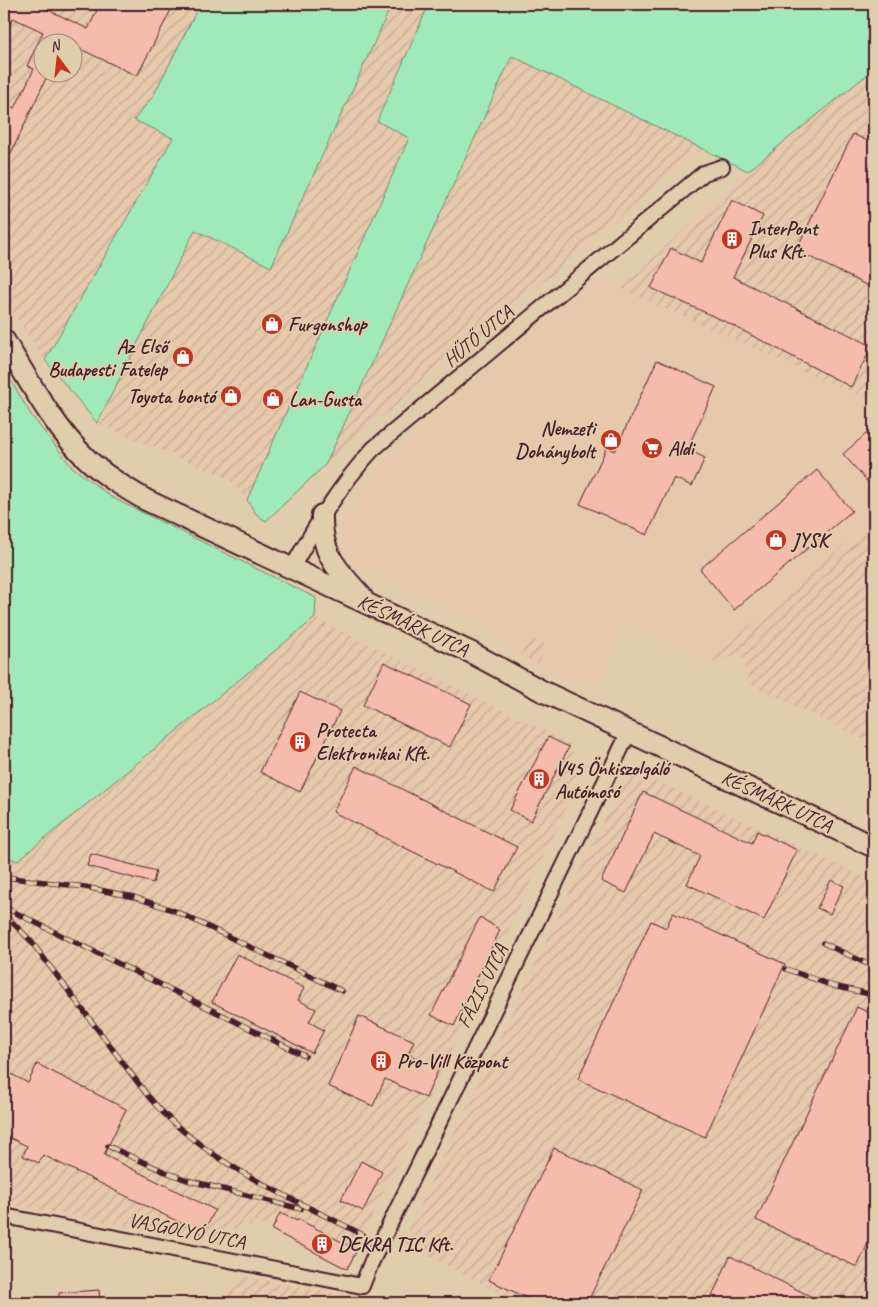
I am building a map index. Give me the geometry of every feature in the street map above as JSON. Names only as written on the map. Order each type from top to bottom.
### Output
[{"type":"street","name":"HŰTŐ UTCA","points":[[292,568],[322,515],[361,462],[386,437],[704,173],[722,167]]},
{"type":"street","name":"KÉSMÁRK UTCA","points":[[4,340],[39,397],[85,458],[105,475],[146,500],[470,652],[542,691],[874,847]]},
{"type":"street","points":[[322,515],[324,541],[335,567],[369,604]]},
{"type":"street","name":"FÁZIS UTCA","points":[[362,1286],[370,1263],[629,732]]},
{"type":"street","name":"VASGOLYÓ UTCA","points":[[4,1216],[362,1286]]},
{"type":"shaded area","points":[[4,4],[200,4],[153,96],[135,120],[173,138],[45,360],[4,299]]},
{"type":"shaded area","points":[[392,4],[429,4],[377,120],[410,138],[247,500],[229,479],[97,423],[195,230],[271,266]]},
{"type":"shaded area","points":[[512,56],[702,148],[326,464]]},
{"type":"shaded area","points":[[874,69],[874,390],[864,398],[620,288],[748,171]]},
{"type":"shaded area","points":[[598,277],[864,398],[874,390],[874,519],[707,662],[625,621],[601,680],[591,687],[513,653],[489,627],[348,560],[340,537],[340,528],[369,481],[384,462]]},
{"type":"shaded area","points":[[874,519],[874,744],[748,683],[741,653],[720,662],[707,662]]},
{"type":"shaded area","points":[[315,618],[571,744],[580,779],[347,1269],[253,1220],[250,1226],[242,1222],[238,1231],[230,1227],[222,1244],[4,1203],[4,855],[18,861]]},
{"type":"shaded area","points":[[529,638],[547,645],[539,663],[521,656]]},
{"type":"shaded area","points":[[629,768],[874,882],[874,1303],[519,1303],[402,1242]]},
{"type":"shaded area","points":[[248,1277],[383,1303],[223,1303],[224,1291]]},
{"type":"green space","points":[[200,4],[392,4],[271,267],[195,230],[97,423],[45,360],[173,138],[134,120],[153,96]]},
{"type":"green space","points":[[429,4],[874,4],[874,69],[748,171],[512,56],[326,464],[266,521],[256,514],[247,500],[409,138],[377,121]]},
{"type":"green space","points":[[4,369],[31,415],[71,466],[111,497],[316,598],[315,618],[17,861],[4,855]]},
{"type":"building","points":[[4,4],[36,4],[88,29],[100,4],[174,4],[137,76],[82,50],[82,32],[43,32],[13,18],[4,38]]},
{"type":"building","points":[[32,55],[32,68],[27,66]]},
{"type":"building","points":[[32,73],[32,82],[44,82],[4,168],[4,112],[7,105],[15,108]]},
{"type":"building","points":[[853,134],[874,144],[874,289],[796,250]]},
{"type":"building","points":[[732,200],[763,216],[733,277],[872,346],[851,387],[724,321],[651,288],[671,248],[701,263]]},
{"type":"building","name":"Aldi","points":[[657,360],[716,387],[687,449],[705,458],[692,486],[674,478],[647,535],[580,504],[607,447],[615,451]]},
{"type":"building","points":[[874,427],[874,489],[843,454]]},
{"type":"building","name":"JYSK","points":[[817,470],[852,511],[734,610],[700,569]]},
{"type":"building","points":[[384,662],[471,704],[450,747],[363,705]]},
{"type":"building","name":"Protecta Elektronikai Kft.","points":[[300,692],[340,711],[300,792],[260,772]]},
{"type":"building","name":"V45 Önkiszolgáló Autómosó","points":[[548,737],[569,747],[531,821],[510,810]]},
{"type":"building","points":[[356,766],[517,847],[494,892],[333,812]]},
{"type":"building","points":[[643,792],[752,843],[757,831],[797,850],[764,920],[687,884],[700,856],[654,834],[626,893],[601,881]]},
{"type":"building","points":[[91,854],[156,871],[153,883],[87,866]]},
{"type":"building","points":[[831,880],[844,886],[830,914],[817,908]]},
{"type":"building","points":[[673,913],[785,964],[705,1137],[578,1079],[651,921],[666,928]]},
{"type":"building","points":[[480,917],[500,930],[454,1026],[431,1015]]},
{"type":"building","points":[[237,954],[304,988],[298,1000],[316,1009],[309,1022],[324,1030],[312,1053],[212,1002]]},
{"type":"building","points":[[857,1007],[874,1015],[874,1231],[857,1267],[756,1220]]},
{"type":"building","name":"Pro-Vill Központ","points":[[359,1016],[414,1041],[408,1054],[439,1068],[426,1098],[385,1079],[373,1106],[328,1086]]},
{"type":"building","points":[[37,1064],[126,1109],[104,1155],[215,1210],[203,1234],[43,1155],[39,1163],[23,1156],[27,1146],[4,1135],[4,1088],[11,1074],[28,1083]]},
{"type":"building","points":[[554,1148],[643,1190],[587,1303],[538,1303],[489,1280]]},
{"type":"building","points":[[361,1161],[382,1172],[363,1211],[341,1200]]},
{"type":"building","name":"DEKRA TIC Kft.","points":[[280,1213],[297,1221],[298,1219],[357,1250],[347,1269],[272,1230]]},
{"type":"building","points":[[730,1256],[824,1303],[709,1303]]},
{"type":"building","points":[[99,1290],[100,1303],[59,1303],[59,1293]]},
{"type":"railway","points":[[4,877],[85,887],[134,897],[175,911],[342,991]]},
{"type":"railway","points":[[4,907],[305,1056]]},
{"type":"railway","points":[[4,914],[30,940],[148,1096],[170,1120],[195,1141],[248,1176],[363,1235]]},
{"type":"railway","points":[[823,943],[874,967]]},
{"type":"railway","points":[[786,969],[833,986],[874,995]]},
{"type":"railway","points":[[108,1146],[187,1180],[301,1209]]},
{"type":"place","name":"InterPont Plus Kft.","points":[[732,239]]},
{"type":"place","name":"Furgonshop","points":[[272,324]]},
{"type":"place","name":"Az Első Budapesti Fatelep","points":[[183,357]]},
{"type":"place","name":"Toyota bontó","points":[[231,396]]},
{"type":"place","name":"Lan-Gusta","points":[[273,399]]},
{"type":"place","name":"Nemzeti Dohánybolt","points":[[611,440]]},
{"type":"place","name":"Aldi","points":[[652,448]]},
{"type":"place","name":"JYSK","points":[[776,540]]},
{"type":"place","name":"Protecta Elektronikai Kft.","points":[[300,742]]},
{"type":"place","name":"V45 Önkiszolgáló Autómosó","points":[[539,779]]},
{"type":"place","name":"Pro-Vill Központ","points":[[381,1061]]},
{"type":"place","name":"DEKRA TIC Kft.","points":[[322,1244]]}]
